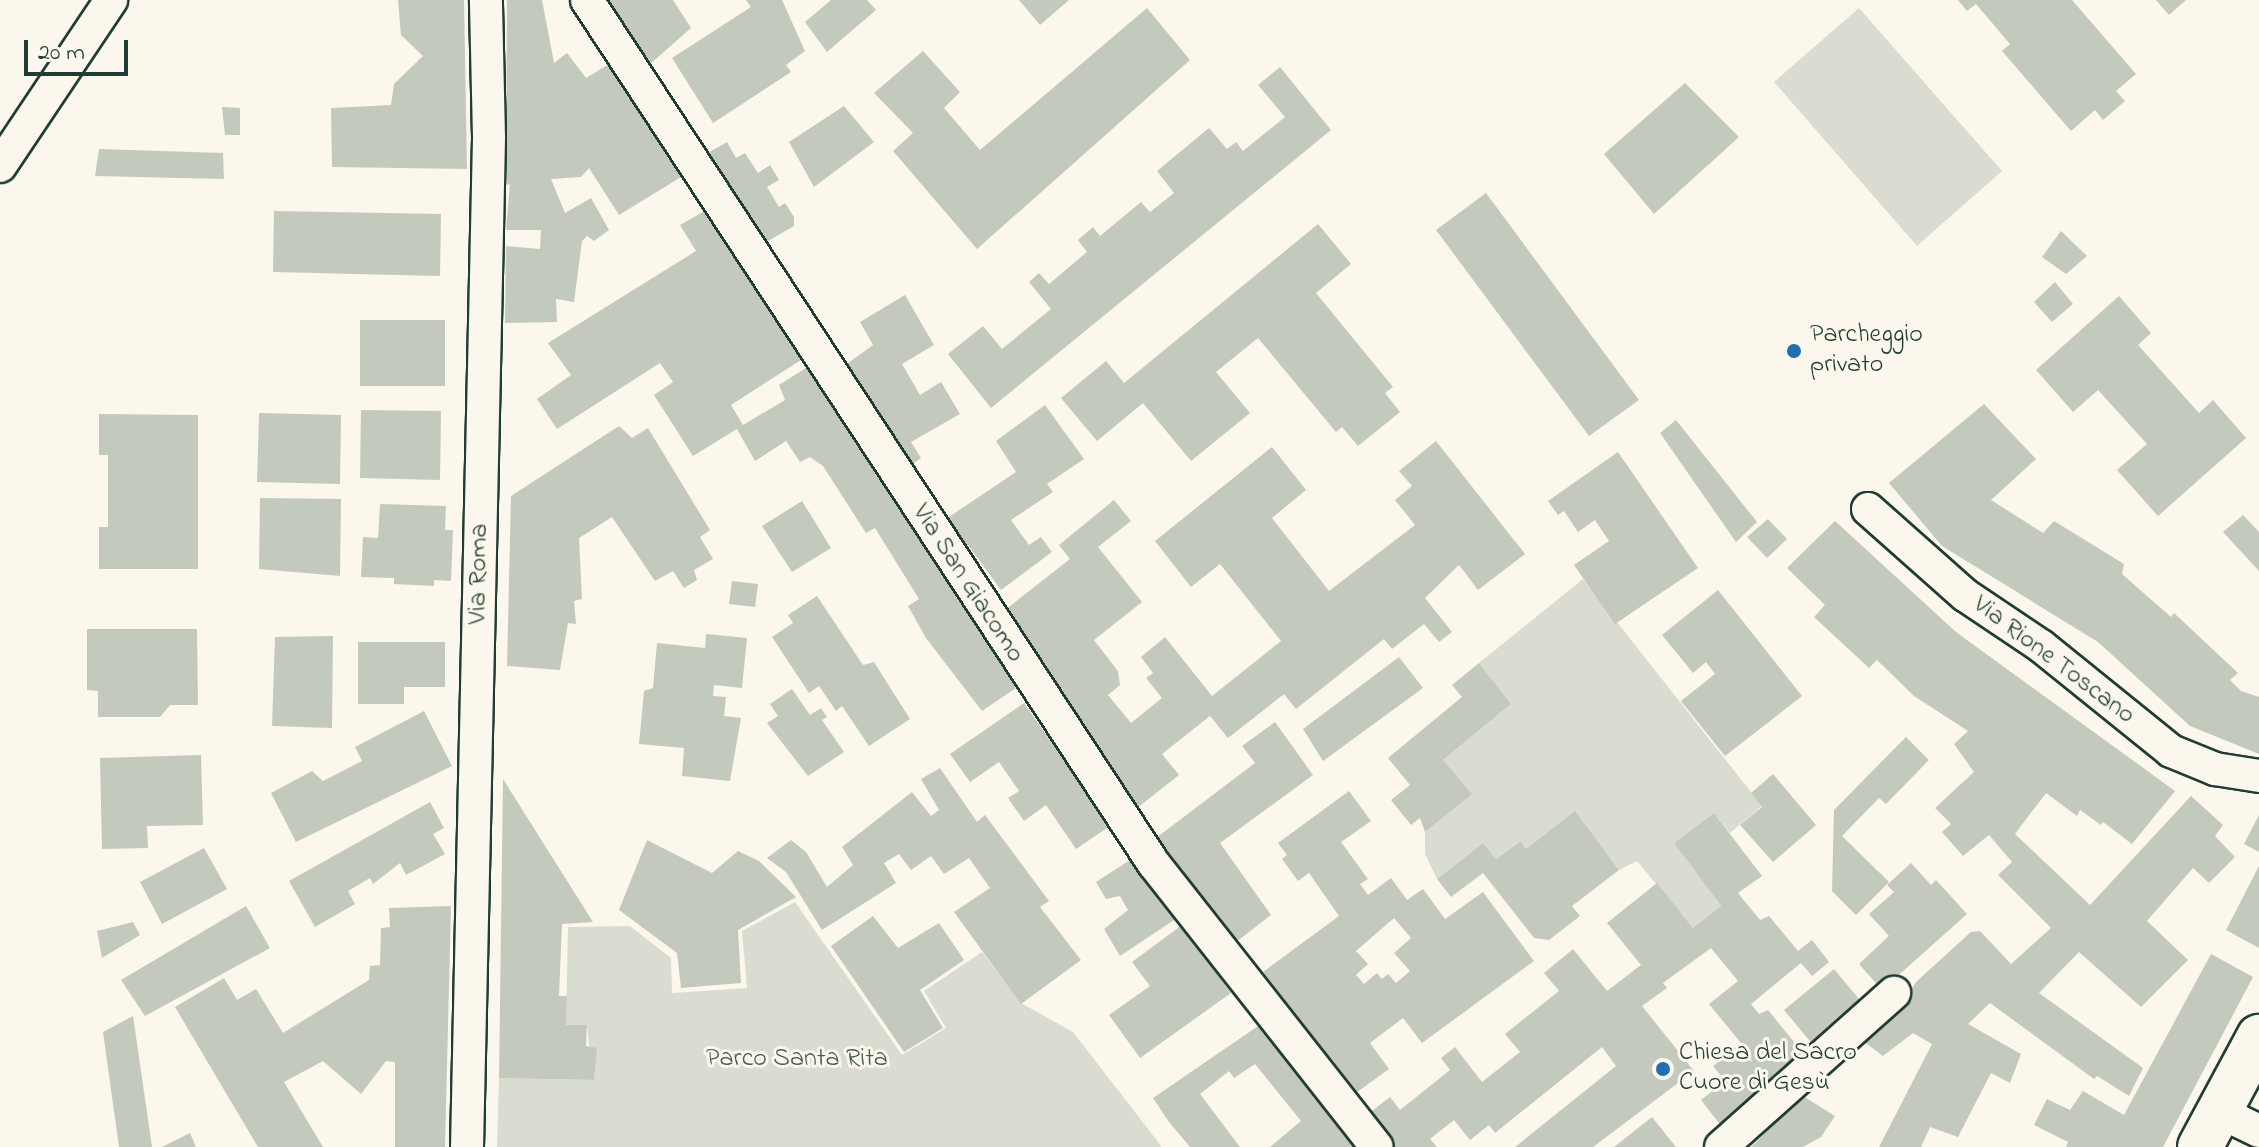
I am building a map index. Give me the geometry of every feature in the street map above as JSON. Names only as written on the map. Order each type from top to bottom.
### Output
[{"type":"main road","points":[[2210,1129],[2259,1037]]},
{"type":"street","points":[[0,166],[111,0]]},
{"type":"street","name":"Via Roma","points":[[467,1147],[489,137],[486,0]]},
{"type":"street","name":"Via San Giacomo","points":[[587,0],[1154,864],[1377,1147]]},
{"type":"street","name":"Via Rione Toscano","points":[[1868,509],[1965,595],[2041,646],[2171,751],[2215,769],[2259,776]]},
{"type":"street","points":[[1721,1147],[1894,993]]},
{"type":"street","points":[[2210,1129],[2259,1131]]},
{"type":"green space","points":[[1859,8],[2002,171],[1917,246],[1774,82]]},
{"type":"green space","points":[[1583,579],[1762,806],[1730,833],[1714,813],[1674,843],[1721,906],[1693,928],[1637,861],[1619,870],[1575,812],[1526,849],[1519,841],[1496,859],[1483,843],[1437,879],[1425,854],[1425,832],[1471,794],[1443,760],[1511,704],[1479,663]]},
{"type":"green space","name":"Parco Santa Rita","points":[[795,902],[902,1055],[946,1028],[924,991],[982,952],[1021,1003],[1073,1032],[1162,1147],[497,1147],[499,1078],[593,1080],[587,1025],[566,1025],[568,927],[630,926],[671,958],[672,993],[747,988],[742,931]]},
{"type":"building","points":[[398,0],[464,0],[467,169],[332,167],[331,108],[391,105],[394,84],[423,56],[401,35]]},
{"type":"building","points":[[507,0],[542,0],[554,63],[567,53],[586,78],[614,61],[686,174],[619,215],[589,168],[581,177],[551,179],[565,213],[591,198],[609,230],[594,241],[587,236],[582,241],[574,302],[556,299],[557,322],[505,323],[506,246],[540,249],[541,230],[506,230],[510,184],[506,185]]},
{"type":"building","points":[[606,0],[673,0],[691,28],[649,65]]},
{"type":"building","points":[[746,0],[782,0],[805,51],[786,65],[791,72],[713,123],[672,58],[751,7]]},
{"type":"building","points":[[831,0],[867,0],[876,10],[827,52],[805,22]]},
{"type":"building","points":[[1019,0],[1069,0],[1040,25]]},
{"type":"building","points":[[1958,0],[2072,0],[2136,74],[2116,91],[2125,101],[2103,120],[2095,110],[2071,131],[2002,51],[2010,44],[1976,4],[1967,11]]},
{"type":"building","points":[[2156,0],[2186,0],[2169,15]]},
{"type":"building","points":[[1147,8],[1190,60],[977,249],[893,151],[913,133],[874,93],[923,51],[960,92],[944,108],[980,150]]},
{"type":"building","points":[[1280,67],[1331,130],[991,408],[948,354],[983,326],[1002,349],[1051,309],[1029,282],[1039,273],[1049,284],[1087,252],[1078,240],[1093,227],[1100,236],[1141,202],[1150,212],[1174,193],[1157,171],[1209,128],[1227,149],[1236,142],[1243,151],[1285,117],[1258,85]]},
{"type":"building","points":[[1685,83],[1739,137],[1654,214],[1604,154]]},
{"type":"building","points":[[844,106],[874,142],[814,187],[789,142]]},
{"type":"building","points":[[222,107],[240,108],[240,135],[225,135]]},
{"type":"building","points":[[727,142],[736,158],[745,153],[758,173],[770,165],[779,180],[767,187],[779,207],[785,203],[794,217],[794,226],[761,245],[706,154]]},
{"type":"building","points":[[99,149],[223,153],[224,179],[95,176]]},
{"type":"building","points":[[1486,193],[1639,400],[1589,436],[1436,230]]},
{"type":"building","points":[[708,209],[804,358],[731,405],[743,425],[785,400],[779,385],[809,366],[1016,688],[982,711],[926,638],[908,606],[919,599],[875,528],[866,533],[823,466],[810,457],[800,462],[786,441],[755,461],[737,429],[693,456],[654,395],[673,382],[660,363],[557,429],[537,399],[571,375],[548,343],[696,251],[680,225]]},
{"type":"building","points":[[274,211],[441,214],[440,276],[273,272]]},
{"type":"building","points":[[1318,224],[1351,264],[1316,293],[1393,387],[1385,393],[1400,412],[1358,446],[1342,427],[1336,432],[1258,338],[1216,372],[1250,413],[1191,461],[1143,403],[1097,441],[1061,398],[1106,361],[1124,383]]},
{"type":"building","points":[[2061,231],[2087,256],[2066,274],[2042,257]]},
{"type":"building","points":[[2055,282],[2073,304],[2052,322],[2034,302]]},
{"type":"building","points":[[905,295],[934,345],[902,364],[920,395],[941,382],[960,414],[911,442],[921,458],[901,472],[837,371],[873,345],[860,322]]},
{"type":"building","points":[[2119,296],[2151,333],[2138,345],[2199,413],[2213,400],[2246,438],[2158,516],[2117,470],[2147,444],[2098,390],[2073,412],[2036,370]]},
{"type":"building","points":[[360,320],[445,320],[445,386],[360,386]]},
{"type":"building","points":[[1984,404],[2036,459],[1991,500],[2043,533],[2054,521],[2124,564],[2122,574],[2171,617],[2174,613],[2238,673],[2230,680],[2241,691],[2259,697],[2259,754],[2190,726],[2098,642],[1942,546],[1889,483]]},
{"type":"building","points":[[1045,405],[1084,459],[1047,484],[1053,492],[1011,520],[1029,545],[1041,537],[1052,552],[1001,590],[968,545],[956,555],[937,525],[1016,472],[996,441]]},
{"type":"building","points":[[361,410],[441,411],[440,480],[360,478]]},
{"type":"building","points":[[259,413],[341,415],[340,484],[257,482]]},
{"type":"building","points":[[99,414],[198,415],[198,569],[99,569],[99,527],[108,527],[108,455],[99,455]]},
{"type":"building","points":[[1676,420],[1757,522],[1736,542],[1660,433]]},
{"type":"building","points":[[619,426],[632,438],[648,428],[710,530],[700,537],[713,559],[694,570],[697,580],[684,588],[673,571],[655,581],[612,517],[579,538],[582,599],[574,601],[576,624],[568,623],[560,670],[507,666],[511,496]]},
{"type":"building","points":[[1436,441],[1525,554],[1478,590],[1459,565],[1425,598],[1452,632],[1439,642],[1424,624],[1392,649],[1384,639],[1296,709],[1284,694],[1228,738],[1210,716],[1162,754],[1179,775],[1137,808],[1005,610],[1070,559],[1059,545],[1114,500],[1131,521],[1098,547],[1142,602],[1094,640],[1118,671],[1120,685],[1108,695],[1131,723],[1162,698],[1146,678],[1153,673],[1141,657],[1165,637],[1212,696],[1281,641],[1220,564],[1191,587],[1155,541],[1272,447],[1306,490],[1272,518],[1329,591],[1415,525],[1395,500],[1412,486],[1399,471]]},
{"type":"building","points":[[1618,452],[1698,568],[1615,624],[1574,565],[1609,541],[1595,520],[1578,532],[1564,511],[1558,515],[1548,501]]},
{"type":"building","points":[[260,498],[341,499],[340,576],[259,569]]},
{"type":"building","points":[[802,501],[831,548],[792,572],[762,526]]},
{"type":"building","points":[[380,504],[446,506],[445,530],[453,530],[451,581],[434,580],[434,586],[394,584],[394,578],[361,577],[363,537],[378,538]]},
{"type":"building","points":[[2243,515],[2259,532],[2259,571],[2223,532]]},
{"type":"building","points":[[1768,519],[1787,539],[1767,558],[1747,537]]},
{"type":"building","points":[[1835,521],[1956,632],[2175,791],[2132,844],[2103,822],[2101,825],[2080,810],[2077,816],[2046,793],[2015,834],[2090,905],[2191,796],[2223,825],[2215,836],[2235,857],[2209,883],[2193,868],[2147,921],[2188,960],[2141,1007],[2079,952],[2039,993],[2143,1068],[2129,1096],[2097,1076],[2094,1079],[1990,1003],[1968,1024],[2021,1054],[2010,1083],[1991,1073],[1958,1137],[1930,1127],[1921,1147],[1879,1147],[1932,1044],[1913,1033],[1883,1056],[1858,1037],[1882,1015],[1890,1020],[1917,981],[1971,932],[1980,931],[2011,964],[2051,928],[1998,875],[2012,862],[1989,835],[1963,856],[1942,832],[1951,824],[1935,808],[1974,772],[1954,744],[1968,731],[1914,696],[1877,660],[1869,668],[1814,617],[1825,605],[1787,568]]},
{"type":"building","points":[[732,581],[758,584],[755,607],[729,604]]},
{"type":"building","points":[[1718,590],[1802,696],[1725,756],[1681,701],[1715,674],[1706,662],[1693,673],[1662,635]]},
{"type":"building","points":[[817,596],[863,665],[874,662],[910,719],[869,746],[842,706],[836,711],[819,686],[809,693],[772,637],[793,623],[788,615]]},
{"type":"building","points":[[87,629],[197,629],[198,705],[170,705],[160,717],[98,717],[98,691],[87,690]]},
{"type":"building","points":[[706,634],[747,638],[742,688],[714,685],[713,696],[726,697],[724,716],[741,718],[730,781],[682,776],[684,748],[639,744],[644,691],[653,688],[657,643],[705,648]]},
{"type":"building","points":[[333,636],[332,728],[272,726],[275,637]]},
{"type":"building","points":[[358,642],[445,642],[445,687],[404,687],[404,704],[358,704]]},
{"type":"building","points":[[1399,657],[1423,688],[1323,761],[1303,729]]},
{"type":"building","points":[[1479,663],[1511,704],[1443,760],[1472,794],[1425,832],[1420,818],[1411,825],[1391,800],[1410,785],[1388,758],[1462,697],[1452,685]]},
{"type":"building","points":[[792,689],[810,715],[821,708],[827,717],[822,720],[844,752],[808,776],[767,723],[778,716],[770,704]]},
{"type":"building","points":[[1024,703],[1110,826],[1076,849],[1046,805],[1024,821],[1008,798],[1019,791],[999,762],[970,782],[950,754]]},
{"type":"building","points":[[424,711],[452,766],[296,842],[271,793],[312,771],[323,781],[362,761],[355,747]]},
{"type":"building","points":[[1275,722],[1313,775],[1220,843],[1271,915],[1236,942],[1156,838],[1255,763],[1242,746]]},
{"type":"building","points":[[1906,737],[1929,760],[1886,804],[1879,798],[1842,836],[1889,882],[1856,915],[1832,891],[1834,810]]},
{"type":"building","points":[[201,755],[203,825],[147,826],[148,848],[102,849],[100,758]]},
{"type":"building","points":[[940,768],[977,822],[985,815],[1049,901],[1040,907],[1081,960],[1021,1004],[954,912],[990,888],[969,858],[944,874],[931,856],[911,870],[899,854],[884,863],[896,883],[822,930],[786,872],[767,858],[791,840],[806,852],[827,887],[853,865],[842,847],[912,792],[931,816],[939,810],[921,779]]},
{"type":"building","points":[[1773,774],[1816,825],[1773,862],[1740,825],[1762,807],[1751,793]]},
{"type":"building","points":[[503,779],[593,922],[562,924],[559,996],[567,996],[566,1025],[587,1025],[586,1046],[597,1048],[594,1080],[499,1078]]},
{"type":"building","points":[[1349,791],[1371,821],[1341,842],[1368,879],[1360,884],[1368,895],[1391,878],[1407,900],[1423,889],[1445,919],[1483,892],[1534,961],[1422,1043],[1403,1018],[1370,1043],[1389,1069],[1353,1095],[1263,972],[1339,916],[1309,873],[1298,881],[1282,859],[1287,855],[1278,843]],"holes":[[[1394,918],[1411,938],[1394,953],[1410,971],[1396,983],[1388,974],[1382,979],[1377,973],[1364,984],[1356,975],[1368,964],[1356,951]]]},
{"type":"building","points":[[430,802],[444,828],[433,834],[445,854],[406,875],[400,863],[373,884],[370,878],[348,891],[355,904],[315,927],[289,881]]},
{"type":"building","points":[[1575,811],[1619,870],[1572,906],[1580,916],[1549,940],[1534,938],[1483,873],[1451,897],[1437,879],[1483,843],[1496,859],[1520,841],[1526,849]]},
{"type":"building","points":[[1714,813],[1762,876],[1738,893],[1760,920],[1769,916],[1798,951],[1812,940],[1829,962],[1812,976],[1801,963],[1751,1004],[1759,1014],[1768,1010],[1811,1063],[1725,1131],[1701,1100],[1725,1081],[1713,1066],[1741,1043],[1709,1004],[1738,981],[1711,948],[1663,983],[1667,988],[1642,1006],[1694,1071],[1593,1147],[1515,1147],[1616,1066],[1602,1047],[1495,1133],[1489,1125],[1470,1140],[1454,1120],[1430,1139],[1437,1147],[1394,1147],[1368,1114],[1390,1097],[1400,1110],[1450,1070],[1441,1058],[1455,1047],[1482,1082],[1520,1052],[1505,1034],[1559,991],[1544,973],[1573,949],[1607,991],[1641,965],[1607,923],[1657,883],[1693,928],[1721,906],[1674,843]]},
{"type":"building","points":[[2259,815],[2259,852],[2244,844]]},
{"type":"building","points":[[647,840],[712,873],[738,851],[759,861],[796,897],[738,930],[741,983],[681,988],[677,953],[619,910]]},
{"type":"building","points":[[204,848],[227,889],[162,924],[140,882]]},
{"type":"building","points":[[1133,858],[1177,918],[1120,956],[1104,929],[1128,910],[1120,896],[1106,899],[1096,882]]},
{"type":"building","points":[[1911,863],[1931,885],[1936,880],[1967,914],[1882,990],[1859,964],[1889,936],[1869,914],[1894,892],[1887,885]]},
{"type":"building","points":[[2259,866],[2259,948],[2226,930]]},
{"type":"building","points":[[246,906],[270,948],[145,1016],[121,980]]},
{"type":"building","points":[[451,906],[445,1147],[395,1147],[395,1062],[386,1061],[361,1094],[323,1061],[284,1082],[323,1147],[258,1147],[175,1007],[224,978],[237,1000],[256,989],[283,1033],[369,980],[370,966],[380,965],[381,928],[390,927],[389,908]]},
{"type":"building","points":[[873,916],[898,948],[939,923],[964,960],[920,990],[943,1028],[904,1052],[831,946]]},
{"type":"building","points":[[133,922],[140,935],[102,958],[97,931]]},
{"type":"building","points":[[1182,925],[1231,993],[1140,1058],[1109,1015],[1150,986],[1132,962]]},
{"type":"building","points":[[2211,954],[2253,977],[2163,1147],[2066,1147],[2068,1142],[2034,1125],[2047,1099],[2070,1110],[2083,1091],[2124,1115]]},
{"type":"building","points":[[1834,969],[1864,1005],[1814,1046],[1784,1010]]},
{"type":"building","points":[[133,1016],[152,1147],[119,1147],[103,1032]]},
{"type":"building","points":[[1264,1022],[1364,1147],[1270,1147],[1301,1121],[1255,1064],[1234,1078],[1229,1071],[1200,1094],[1240,1147],[1190,1147],[1169,1122],[1153,1098]]},
{"type":"building","points":[[1803,1096],[1835,1116],[1821,1137],[1803,1147],[1751,1147]]},
{"type":"building","points":[[1652,1117],[1676,1147],[1614,1147]]},
{"type":"building","points":[[190,1133],[196,1147],[162,1147]]},
{"type":"place","name":"Parcheggio privato","points":[[1794,351]]},
{"type":"place","name":"Chiesa del Sacro Cuore di Gesù","points":[[1663,1069]]}]
